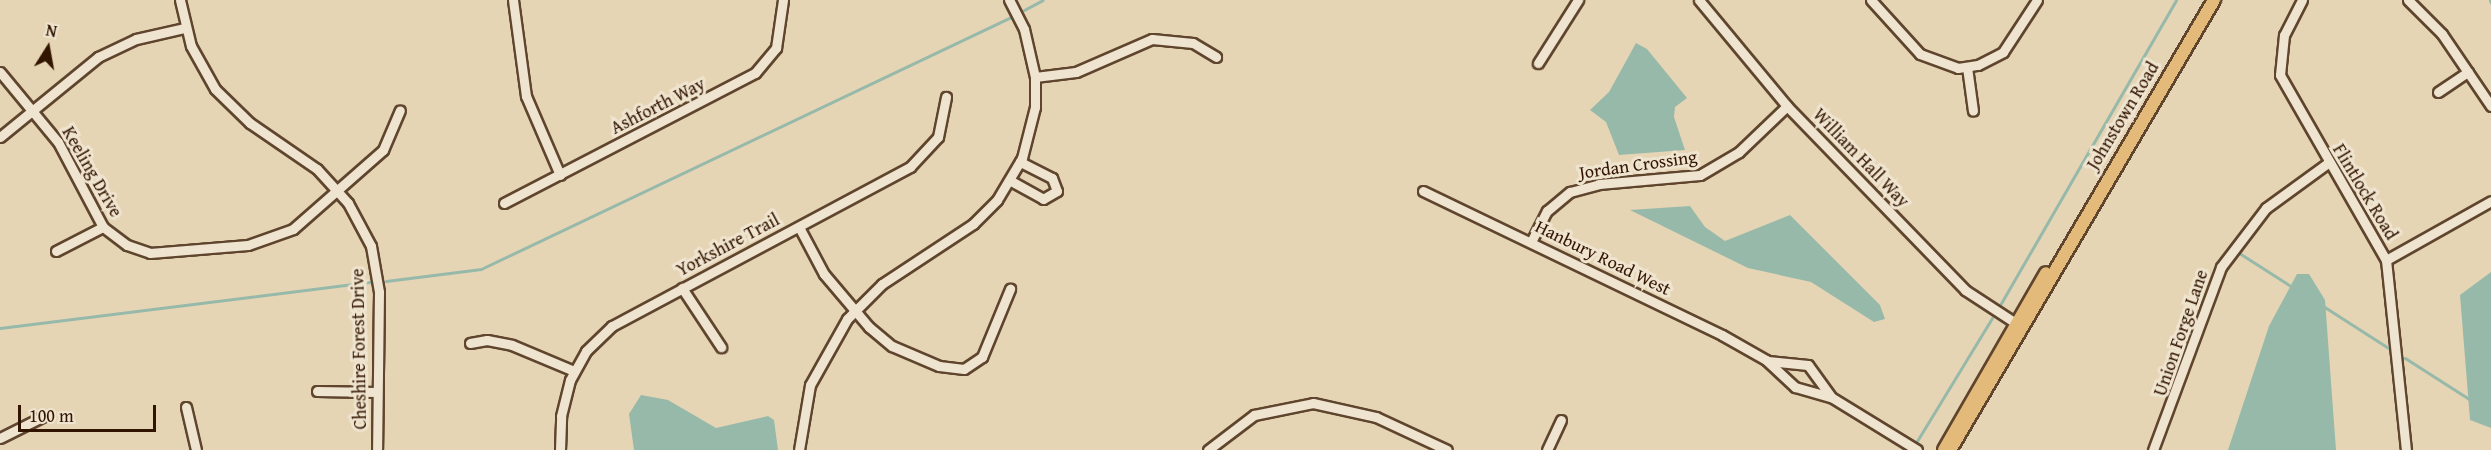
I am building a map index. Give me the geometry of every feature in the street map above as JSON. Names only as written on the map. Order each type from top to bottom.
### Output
[{"type":"main road","name":"Johnstown Road","points":[[1950,450],[1967,430],[2064,251],[2214,0]]},
{"type":"main road","name":"Johnstown Road","points":[[1944,450],[2014,322],[2064,251]]},
{"type":"street","name":"Cheshire Forest Drive","points":[[180,0],[184,28],[197,61],[226,102],[340,192],[357,216],[376,263],[377,450]]},
{"type":"street","points":[[513,0],[526,96],[560,175]]},
{"type":"street","name":"Ashforth Way","points":[[504,203],[755,73],[776,48],[783,0]]},
{"type":"street","points":[[799,450],[810,385],[828,346],[855,309],[882,284],[974,224],[1011,181],[1020,162],[1032,124],[1035,77],[1027,39],[1009,0]]},
{"type":"street","points":[[1538,63],[1578,0]]},
{"type":"street","name":"William Hall Way","points":[[1699,0],[1787,106],[1966,291],[2014,322]]},
{"type":"street","points":[[1871,0],[1920,54],[1938,64],[1967,68],[2003,52],[2037,0]]},
{"type":"street","name":"Flintlock Road","points":[[2302,0],[2284,35],[2279,68],[2287,94],[2386,260],[2406,450]]},
{"type":"street","points":[[2408,0],[2468,72],[2491,106]]},
{"type":"street","points":[[0,137],[113,48],[184,28]]},
{"type":"street","points":[[1035,77],[1076,72],[1152,39],[1193,44],[1216,57]]},
{"type":"street","points":[[1967,68],[1973,111]]},
{"type":"street","name":"Keeling Drive","points":[[0,72],[58,142],[103,227],[127,245],[150,253],[236,247],[293,229],[340,192],[389,141],[400,110]]},
{"type":"street","points":[[2438,92],[2468,72]]},
{"type":"street","name":"Yorkshire Trail","points":[[560,450],[561,416],[574,371],[612,326],[898,175],[925,154],[943,125],[946,97]]},
{"type":"street","name":"Jordan Crossing","points":[[1531,242],[1548,211],[1570,192],[1599,184],[1700,175],[1739,152],[1787,106]]},
{"type":"street","points":[[1011,181],[1043,199],[1057,191],[1052,178],[1020,162]]},
{"type":"street","name":"Union Forge Lane","points":[[2153,450],[2183,380],[2210,292],[2230,253],[2272,203],[2329,162]]},
{"type":"street","name":"Hanbury Road West","points":[[1423,191],[1531,242],[1766,360],[1795,387],[1831,397],[1917,450]]},
{"type":"street","points":[[2386,260],[2491,201]]},
{"type":"street","points":[[56,251],[103,227]]},
{"type":"street","points":[[799,227],[824,274],[892,346],[957,370],[982,357],[1010,289]]},
{"type":"street","points":[[682,288],[721,347]]},
{"type":"street","points":[[470,343],[506,343],[574,371]]},
{"type":"street","name":"Hanbury Road West","points":[[1766,360],[1808,365],[1831,397]]},
{"type":"street","points":[[317,391],[376,392]]},
{"type":"street","points":[[1208,450],[1254,415],[1313,404],[1376,417],[1447,450]]},
{"type":"street","points":[[186,407],[196,450]]},
{"type":"street","points":[[0,438],[42,417]]},
{"type":"street","points":[[1546,450],[1560,420]]},
{"type":"shaded area","points":[[1636,43],[1647,49],[1687,98],[1675,107],[1674,117],[1685,150],[1619,155],[1606,122],[1590,110],[1609,92]]},
{"type":"shaded area","points":[[1690,206],[1705,227],[1725,241],[1790,215],[1880,305],[1885,319],[1874,322],[1811,282],[1748,268],[1630,210]]},
{"type":"shaded area","points":[[2491,272],[2491,428],[2470,420],[2460,295]]},
{"type":"shaded area","points":[[2297,274],[2309,274],[2325,300],[2336,450],[2228,450],[2269,326]]},
{"type":"shaded area","points":[[641,395],[668,400],[716,428],[768,416],[774,420],[778,450],[634,450],[629,414]]},
{"type":"waterway","points":[[1024,10],[1043,0]]},
{"type":"waterway","points":[[2000,305],[2176,0]]},
{"type":"waterway","points":[[386,281],[481,269],[1013,16]]},
{"type":"waterway","points":[[2236,251],[2292,287]]},
{"type":"waterway","points":[[0,328],[371,282]]},
{"type":"waterway","points":[[2323,306],[2390,349]]},
{"type":"waterway","points":[[1917,441],[1992,318]]},
{"type":"waterway","points":[[2405,358],[2469,399]]}]
